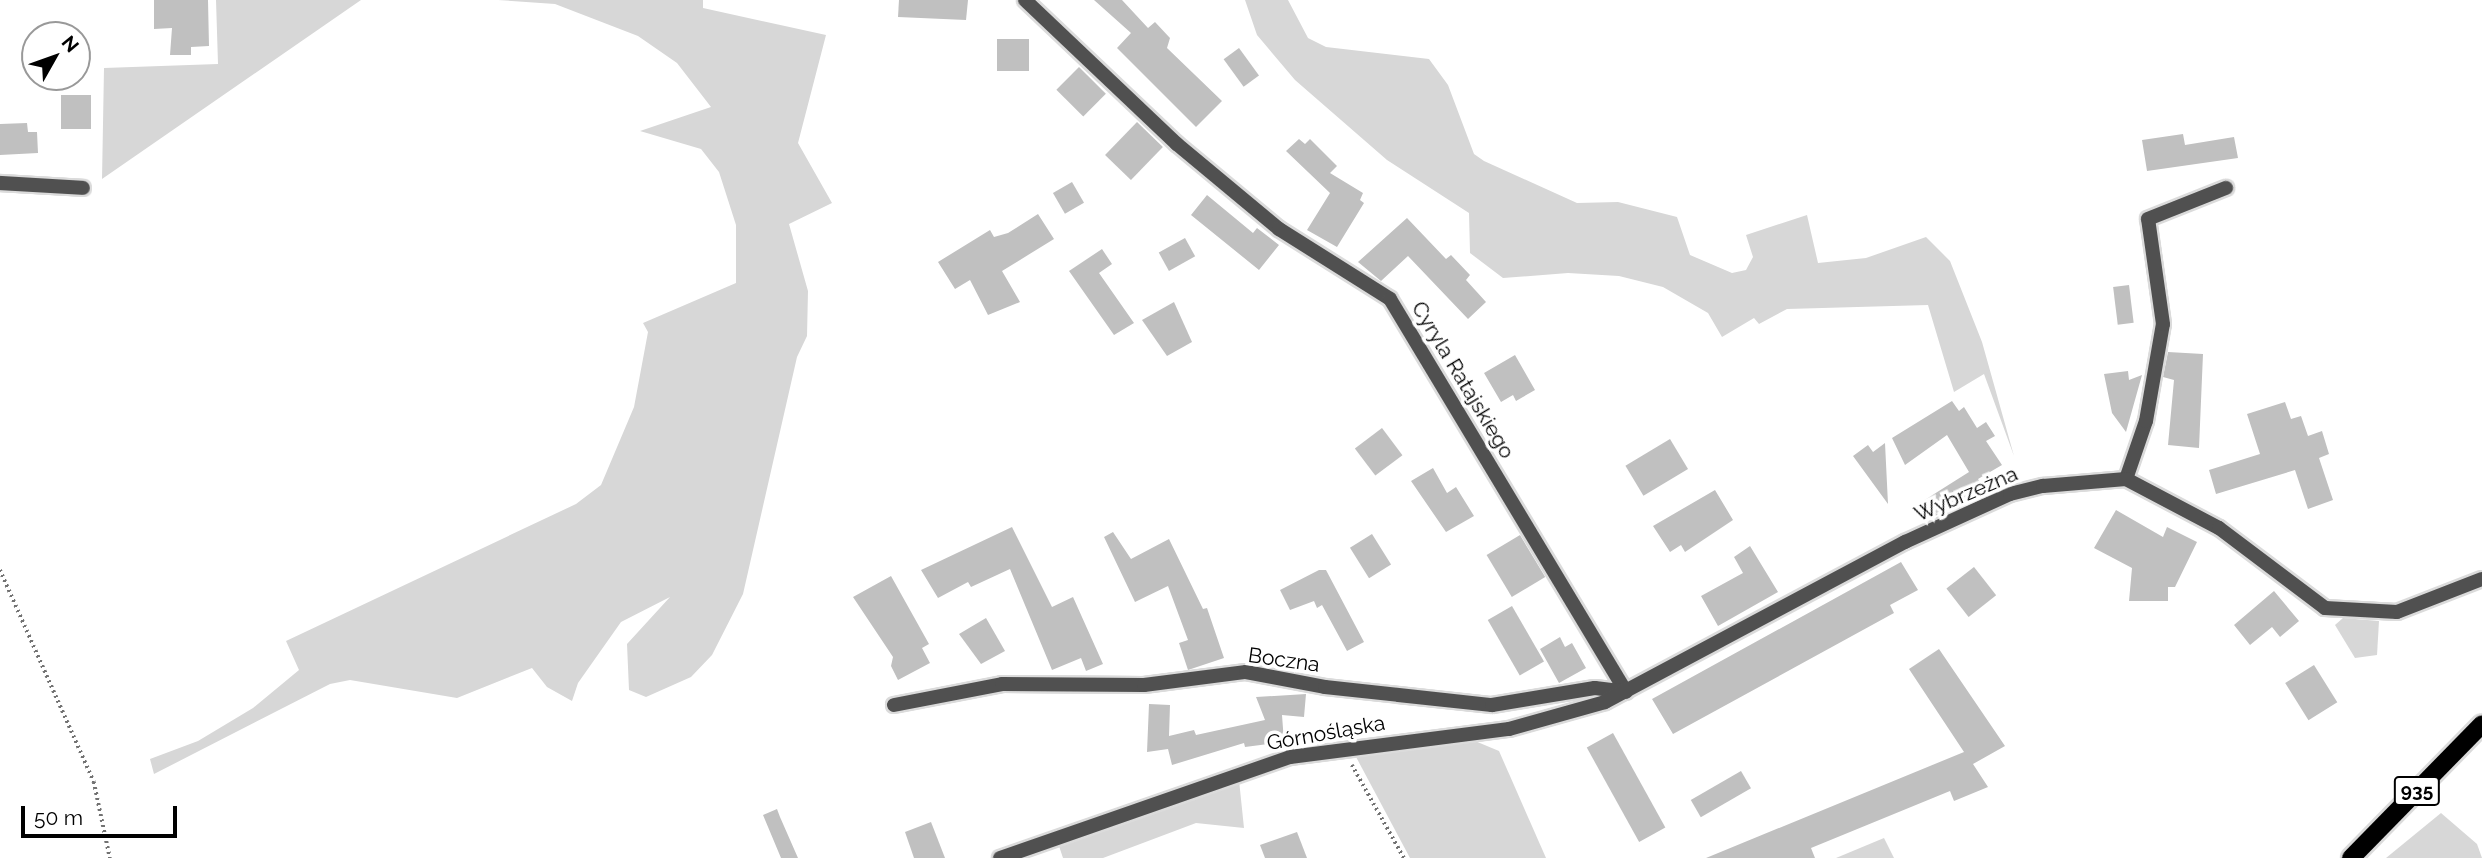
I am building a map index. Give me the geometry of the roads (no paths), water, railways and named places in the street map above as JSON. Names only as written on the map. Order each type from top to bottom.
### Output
[{"type":"main road","name":"935","points":[[2351,858],[2482,724]]},
{"type":"street","name":"Cyryla Ratajskiego","points":[[1025,0],[1041,6],[1177,144],[1279,229],[1390,299],[1626,692]]},
{"type":"street","points":[[0,183],[83,188]]},
{"type":"street","points":[[2226,188],[2148,219],[2163,324],[2146,421],[2126,479],[2219,528],[2325,608],[2397,612],[2482,579]]},
{"type":"street","name":"Wybrzeżna","points":[[1626,692],[1905,542],[2010,494],[2043,486],[2126,479]]},
{"type":"street","name":"Boczna","points":[[894,705],[1002,684],[1143,685],[1247,672],[1325,687],[1492,705],[1595,688],[1626,692]]},
{"type":"street","name":"Górnośląska","points":[[1000,858],[1243,771],[1344,747],[1509,729],[1605,702],[1626,692]]}]
